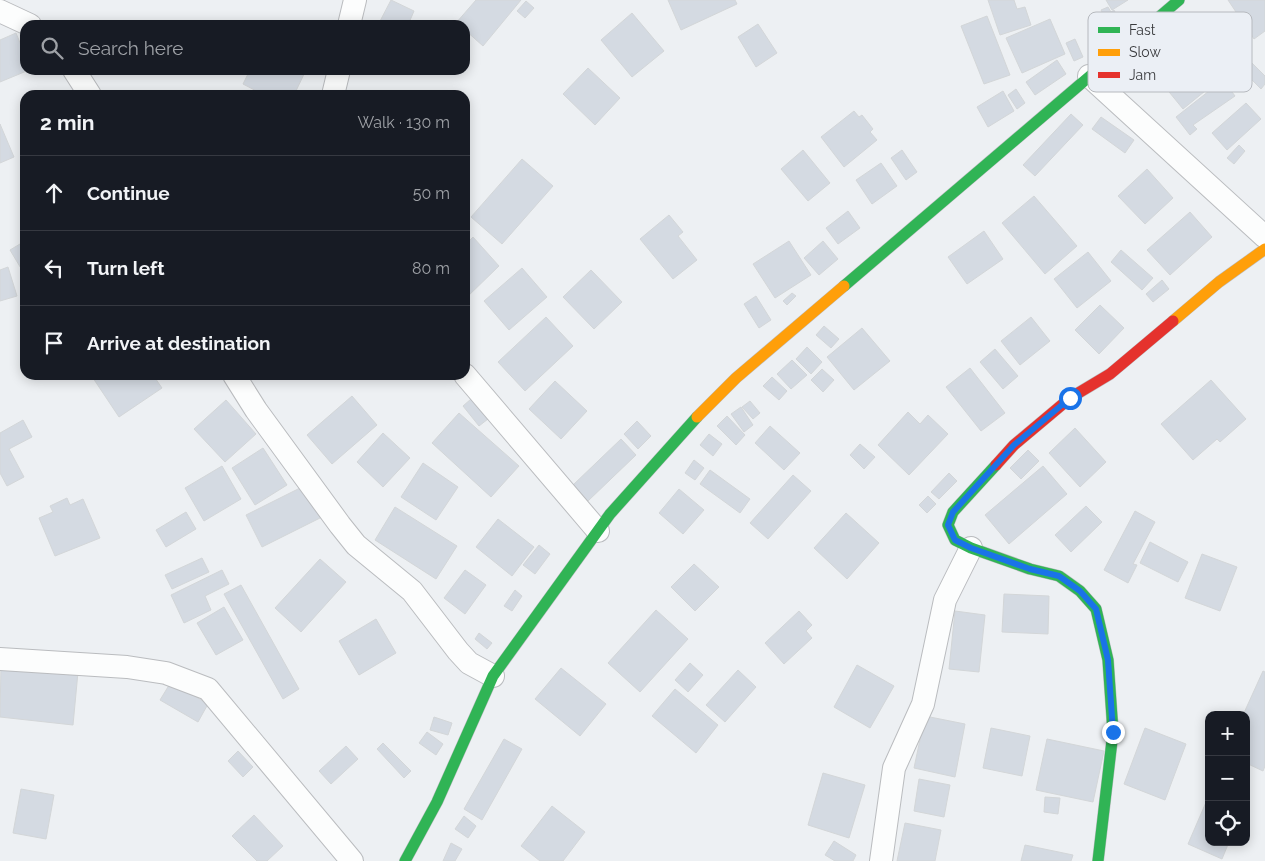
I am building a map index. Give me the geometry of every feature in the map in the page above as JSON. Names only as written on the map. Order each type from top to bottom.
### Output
[{"type":"street","points":[[350,20],[355,0]]},
{"type":"street","points":[[1166,12],[1179,0]]},
{"type":"street","points":[[0,11],[20,20]]},
{"type":"street","points":[[77,75],[87,90]]},
{"type":"street","points":[[334,90],[338,75]]},
{"type":"street","points":[[405,861],[437,802],[493,676],[598,531],[693,420],[736,378],[1088,77]]},
{"type":"street","points":[[1106,92],[1265,237]]},
{"type":"street","points":[[1098,861],[1113,732],[1108,660],[1096,609],[1080,591],[1059,576],[1030,569],[971,548],[955,540],[948,525],[953,512],[1014,445],[1070,398],[1116,369],[1219,282],[1265,249]]},
{"type":"street","points":[[237,380],[256,410],[351,538],[412,591],[458,651],[470,663],[493,676]]},
{"type":"street","points":[[469,380],[598,531]]},
{"type":"street","points":[[881,861],[894,768],[923,704],[945,600],[971,548]]},
{"type":"street","points":[[0,659],[127,667],[166,673],[208,689],[352,861]]},
{"type":"building","points":[[391,0],[414,11],[410,20],[381,20]]},
{"type":"building","points":[[476,0],[521,0],[483,46],[470,34],[470,20],[459,20]]},
{"type":"building","points":[[668,0],[735,0],[737,4],[681,30]]},
{"type":"building","points":[[988,0],[1014,0],[1017,9],[1025,7],[1031,25],[1000,35]]},
{"type":"building","points":[[1106,0],[1128,0],[1112,10]]},
{"type":"building","points":[[1228,0],[1265,0],[1265,31],[1254,39],[1252,36],[1252,12],[1236,12]]},
{"type":"building","points":[[526,1],[534,8],[525,18],[517,11]]},
{"type":"building","points":[[1108,7],[1111,12],[1102,12],[1101,10]]},
{"type":"building","points":[[632,13],[664,51],[632,77],[601,40]]},
{"type":"building","points":[[987,16],[1010,75],[984,84],[961,26]]},
{"type":"building","points":[[1050,19],[1065,54],[1022,73],[1006,38]]},
{"type":"building","points":[[758,24],[777,53],[756,67],[738,37]]},
{"type":"building","points":[[16,33],[20,43],[20,74],[0,82],[0,40]]},
{"type":"building","points":[[1075,39],[1083,57],[1074,61],[1066,43]]},
{"type":"building","points":[[1057,60],[1066,74],[1035,95],[1026,82]]},
{"type":"building","points":[[1252,63],[1265,76],[1265,84],[1261,89],[1252,80]]},
{"type":"building","points":[[588,68],[620,98],[595,125],[563,94]]},
{"type":"building","points":[[248,75],[304,75],[296,90],[254,90],[243,84]]},
{"type":"building","points":[[1016,89],[1025,103],[1017,109],[1008,95]]},
{"type":"building","points":[[1003,91],[1014,111],[988,127],[977,107]]},
{"type":"building","points":[[1169,92],[1204,92],[1183,109]]},
{"type":"building","points":[[1208,92],[1232,92],[1235,96],[1193,125],[1197,129],[1190,135],[1176,117]]},
{"type":"building","points":[[1246,103],[1261,119],[1227,150],[1212,133]]},
{"type":"building","points":[[854,111],[859,117],[862,115],[873,129],[870,132],[877,140],[844,167],[821,137]]},
{"type":"building","points":[[1071,114],[1083,125],[1035,176],[1023,165]]},
{"type":"building","points":[[1101,117],[1134,140],[1125,153],[1092,129]]},
{"type":"building","points":[[0,124],[14,157],[0,163]]},
{"type":"building","points":[[1239,145],[1245,151],[1234,164],[1227,158]]},
{"type":"building","points":[[803,150],[830,183],[808,201],[781,169]]},
{"type":"building","points":[[902,150],[917,172],[906,180],[891,158]]},
{"type":"building","points":[[522,159],[553,186],[502,244],[471,217]]},
{"type":"building","points":[[881,163],[897,186],[872,204],[856,180]]},
{"type":"building","points":[[1147,169],[1173,198],[1145,224],[1118,196]]},
{"type":"building","points":[[1034,196],[1077,246],[1045,274],[1002,223]]},
{"type":"building","points":[[848,211],[860,228],[838,244],[826,228]]},
{"type":"building","points":[[1190,212],[1212,237],[1170,275],[1147,250]]},
{"type":"building","points":[[669,215],[683,232],[678,236],[697,260],[673,279],[640,239]]},
{"type":"building","points":[[984,231],[1003,259],[967,284],[948,257]]},
{"type":"building","points":[[473,237],[499,266],[470,294],[470,240]]},
{"type":"building","points":[[789,241],[811,275],[775,298],[753,264]]},
{"type":"building","points":[[823,241],[838,259],[819,275],[804,258]]},
{"type":"building","points":[[20,244],[20,267],[10,250]]},
{"type":"building","points":[[1121,250],[1153,278],[1142,290],[1111,262]]},
{"type":"building","points":[[1088,252],[1111,281],[1077,308],[1054,279]]},
{"type":"building","points":[[8,267],[17,296],[0,301],[0,270]]},
{"type":"building","points":[[522,268],[547,297],[509,330],[484,301]]},
{"type":"building","points":[[591,270],[622,302],[594,329],[563,297]]},
{"type":"building","points":[[1162,280],[1169,289],[1153,302],[1146,294]]},
{"type":"building","points":[[792,293],[796,296],[787,305],[783,301]]},
{"type":"building","points":[[756,296],[771,320],[759,328],[744,304]]},
{"type":"building","points":[[1100,305],[1124,328],[1099,354],[1075,330]]},
{"type":"building","points":[[546,317],[573,346],[525,391],[498,362]]},
{"type":"building","points":[[1031,317],[1050,341],[1020,365],[1001,341]]},
{"type":"building","points":[[824,326],[839,339],[831,348],[816,335]]},
{"type":"building","points":[[862,328],[890,361],[854,390],[827,357]]},
{"type":"building","points":[[807,347],[822,362],[811,374],[796,359]]},
{"type":"building","points":[[995,349],[1018,376],[1003,389],[980,362]]},
{"type":"building","points":[[792,360],[807,375],[791,389],[777,374]]},
{"type":"building","points":[[970,368],[1005,413],[981,431],[946,387]]},
{"type":"building","points":[[822,369],[834,380],[823,392],[811,380]]},
{"type":"building","points":[[772,377],[787,391],[779,400],[763,386]]},
{"type":"building","points":[[94,380],[156,380],[162,388],[119,417]]},
{"type":"building","points":[[1211,380],[1246,419],[1220,442],[1217,439],[1193,460],[1161,424]]},
{"type":"building","points":[[555,381],[587,411],[561,439],[529,409]]},
{"type":"building","points":[[352,396],[377,425],[332,464],[307,435]]},
{"type":"building","points":[[471,399],[488,419],[479,426],[463,406]]},
{"type":"building","points":[[226,400],[256,434],[225,462],[194,429]]},
{"type":"building","points":[[750,401],[760,413],[753,419],[742,407]]},
{"type":"building","points":[[741,407],[753,425],[744,432],[731,414]]},
{"type":"building","points":[[908,412],[920,424],[928,415],[948,434],[909,475],[878,445]]},
{"type":"building","points":[[459,413],[519,466],[491,497],[432,443]]},
{"type":"building","points":[[727,416],[745,435],[736,445],[717,426]]},
{"type":"building","points":[[23,420],[32,437],[9,449],[24,477],[7,486],[0,473],[0,433]]},
{"type":"building","points":[[637,421],[651,436],[638,449],[624,434]]},
{"type":"building","points":[[770,426],[800,453],[784,470],[755,443]]},
{"type":"building","points":[[1075,428],[1106,462],[1080,487],[1049,453]]},
{"type":"building","points":[[383,433],[410,458],[383,487],[357,462]]},
{"type":"building","points":[[709,434],[722,444],[713,456],[700,445]]},
{"type":"building","points":[[621,439],[636,455],[588,501],[573,485]]},
{"type":"building","points":[[860,444],[875,457],[864,469],[850,455]]},
{"type":"building","points":[[263,448],[287,485],[255,505],[232,468]]},
{"type":"building","points":[[1028,450],[1039,461],[1021,479],[1010,468]]},
{"type":"building","points":[[694,460],[704,468],[695,480],[685,473]]},
{"type":"building","points":[[423,463],[458,487],[436,520],[401,497]]},
{"type":"building","points":[[222,466],[241,499],[204,521],[185,488]]},
{"type":"building","points":[[1043,466],[1067,494],[1009,544],[985,515]]},
{"type":"building","points":[[710,470],[750,499],[740,513],[700,484]]},
{"type":"building","points":[[949,473],[957,481],[939,499],[931,492]]},
{"type":"building","points":[[793,475],[811,491],[768,539],[750,523]]},
{"type":"building","points":[[306,485],[322,517],[262,547],[246,515]]},
{"type":"building","points":[[679,489],[704,510],[683,534],[659,513]]},
{"type":"building","points":[[928,496],[936,504],[927,513],[919,505]]},
{"type":"building","points":[[67,498],[70,505],[83,499],[100,538],[55,556],[39,518],[53,512],[50,506]]},
{"type":"building","points":[[1086,506],[1102,522],[1071,552],[1055,535]]},
{"type":"building","points":[[395,507],[457,546],[436,579],[375,540]]},
{"type":"building","points":[[1135,511],[1155,522],[1133,564],[1137,565],[1128,583],[1104,570]]},
{"type":"building","points":[[186,512],[196,529],[166,547],[156,530]]},
{"type":"building","points":[[846,513],[879,543],[847,579],[814,548]]},
{"type":"building","points":[[498,519],[534,547],[512,576],[476,547]]},
{"type":"building","points":[[1150,542],[1188,562],[1178,582],[1140,563]]},
{"type":"building","points":[[539,545],[550,554],[535,574],[523,565]]},
{"type":"building","points":[[1202,554],[1237,567],[1220,611],[1185,598]]},
{"type":"building","points":[[202,558],[209,572],[172,589],[165,575]]},
{"type":"building","points":[[320,559],[346,582],[301,632],[275,608]]},
{"type":"building","points":[[694,564],[719,587],[695,611],[671,587]]},
{"type":"building","points":[[222,570],[229,584],[205,596],[211,610],[184,623],[171,595]]},
{"type":"building","points":[[465,570],[486,585],[465,614],[444,598]]},
{"type":"building","points":[[241,585],[299,689],[283,699],[224,594]]},
{"type":"building","points":[[515,590],[522,596],[512,611],[504,606]]},
{"type":"building","points":[[1004,594],[1049,596],[1048,634],[1002,632]]},
{"type":"building","points":[[224,607],[243,640],[216,655],[197,623]]},
{"type":"building","points":[[656,610],[688,639],[640,692],[608,663]]},
{"type":"building","points":[[799,611],[812,625],[806,631],[812,638],[784,664],[765,643]]},
{"type":"building","points":[[955,611],[985,615],[979,672],[949,669]]},
{"type":"building","points":[[376,619],[396,653],[359,675],[339,641]]},
{"type":"building","points":[[479,633],[492,643],[487,649],[475,639]]},
{"type":"building","points":[[690,663],[703,675],[688,692],[675,680]]},
{"type":"building","points":[[1,664],[78,672],[73,725],[0,717]]},
{"type":"building","points":[[857,665],[894,686],[870,728],[834,707]]},
{"type":"building","points":[[561,668],[606,704],[580,736],[535,699]]},
{"type":"building","points":[[738,670],[756,687],[725,722],[706,705]]},
{"type":"building","points":[[1263,671],[1265,672],[1265,766],[1263,771],[1250,765],[1250,711],[1245,711]]},
{"type":"building","points":[[171,682],[208,704],[198,722],[160,700]]},
{"type":"building","points":[[675,689],[718,725],[696,753],[652,716]]},
{"type":"building","points":[[925,716],[965,724],[955,777],[914,768]]},
{"type":"building","points":[[434,717],[452,723],[448,735],[430,730]]},
{"type":"building","points":[[991,728],[1030,736],[1022,776],[983,768]]},
{"type":"building","points":[[1145,728],[1186,744],[1165,800],[1124,784]]},
{"type":"building","points":[[427,732],[443,744],[436,755],[419,743]]},
{"type":"building","points":[[504,739],[522,749],[482,820],[464,809]]},
{"type":"building","points":[[1047,739],[1104,751],[1093,802],[1036,790]]},
{"type":"building","points":[[383,743],[411,771],[404,778],[377,749]]},
{"type":"building","points":[[346,746],[358,759],[331,784],[319,771]]},
{"type":"building","points":[[238,751],[253,767],[243,777],[228,761]]},
{"type":"building","points":[[823,773],[865,785],[849,838],[808,825]]},
{"type":"building","points":[[919,779],[950,785],[944,817],[914,811]]},
{"type":"building","points":[[21,789],[54,795],[46,839],[13,833]]},
{"type":"building","points":[[1045,797],[1060,798],[1058,814],[1044,812]]},
{"type":"building","points":[[1205,805],[1205,846],[1227,846],[1222,859],[1188,844]]},
{"type":"building","points":[[552,806],[585,832],[563,861],[540,861],[521,846]]},
{"type":"building","points":[[254,815],[283,846],[267,861],[257,861],[232,836]]},
{"type":"building","points":[[464,816],[476,826],[468,838],[455,829]]},
{"type":"building","points":[[905,823],[941,830],[935,861],[897,861]]},
{"type":"building","points":[[834,841],[856,855],[853,861],[835,861],[825,855]]},
{"type":"building","points":[[451,843],[462,849],[455,861],[443,861]]},
{"type":"building","points":[[1025,845],[1073,855],[1071,861],[1021,861]]},
{"type":"traffic: fast","points":[[1165,12],[1179,0]]},
{"type":"traffic: fast","points":[[844,286],[1088,78]]},
{"type":"traffic: fast","points":[[405,861],[437,802],[493,676],[610,514],[697,417]]},
{"type":"traffic: fast","points":[[996,465],[953,512],[948,525],[955,540],[971,548],[1030,569],[1059,576],[1080,591],[1096,609],[1108,660],[1113,732],[1098,861]]},
{"type":"traffic: slow","points":[[1173,321],[1219,282],[1265,249]]},
{"type":"traffic: slow","points":[[697,417],[736,378],[844,286]]},
{"type":"traffic: jam","points":[[996,465],[1014,445],[1070,398],[1110,374],[1173,321]]},
{"type":"route","points":[[1070,398],[1014,445],[953,512],[948,525],[955,540],[971,548],[1030,569],[1059,576],[1080,591],[1096,609],[1108,660],[1113,732]]}]
